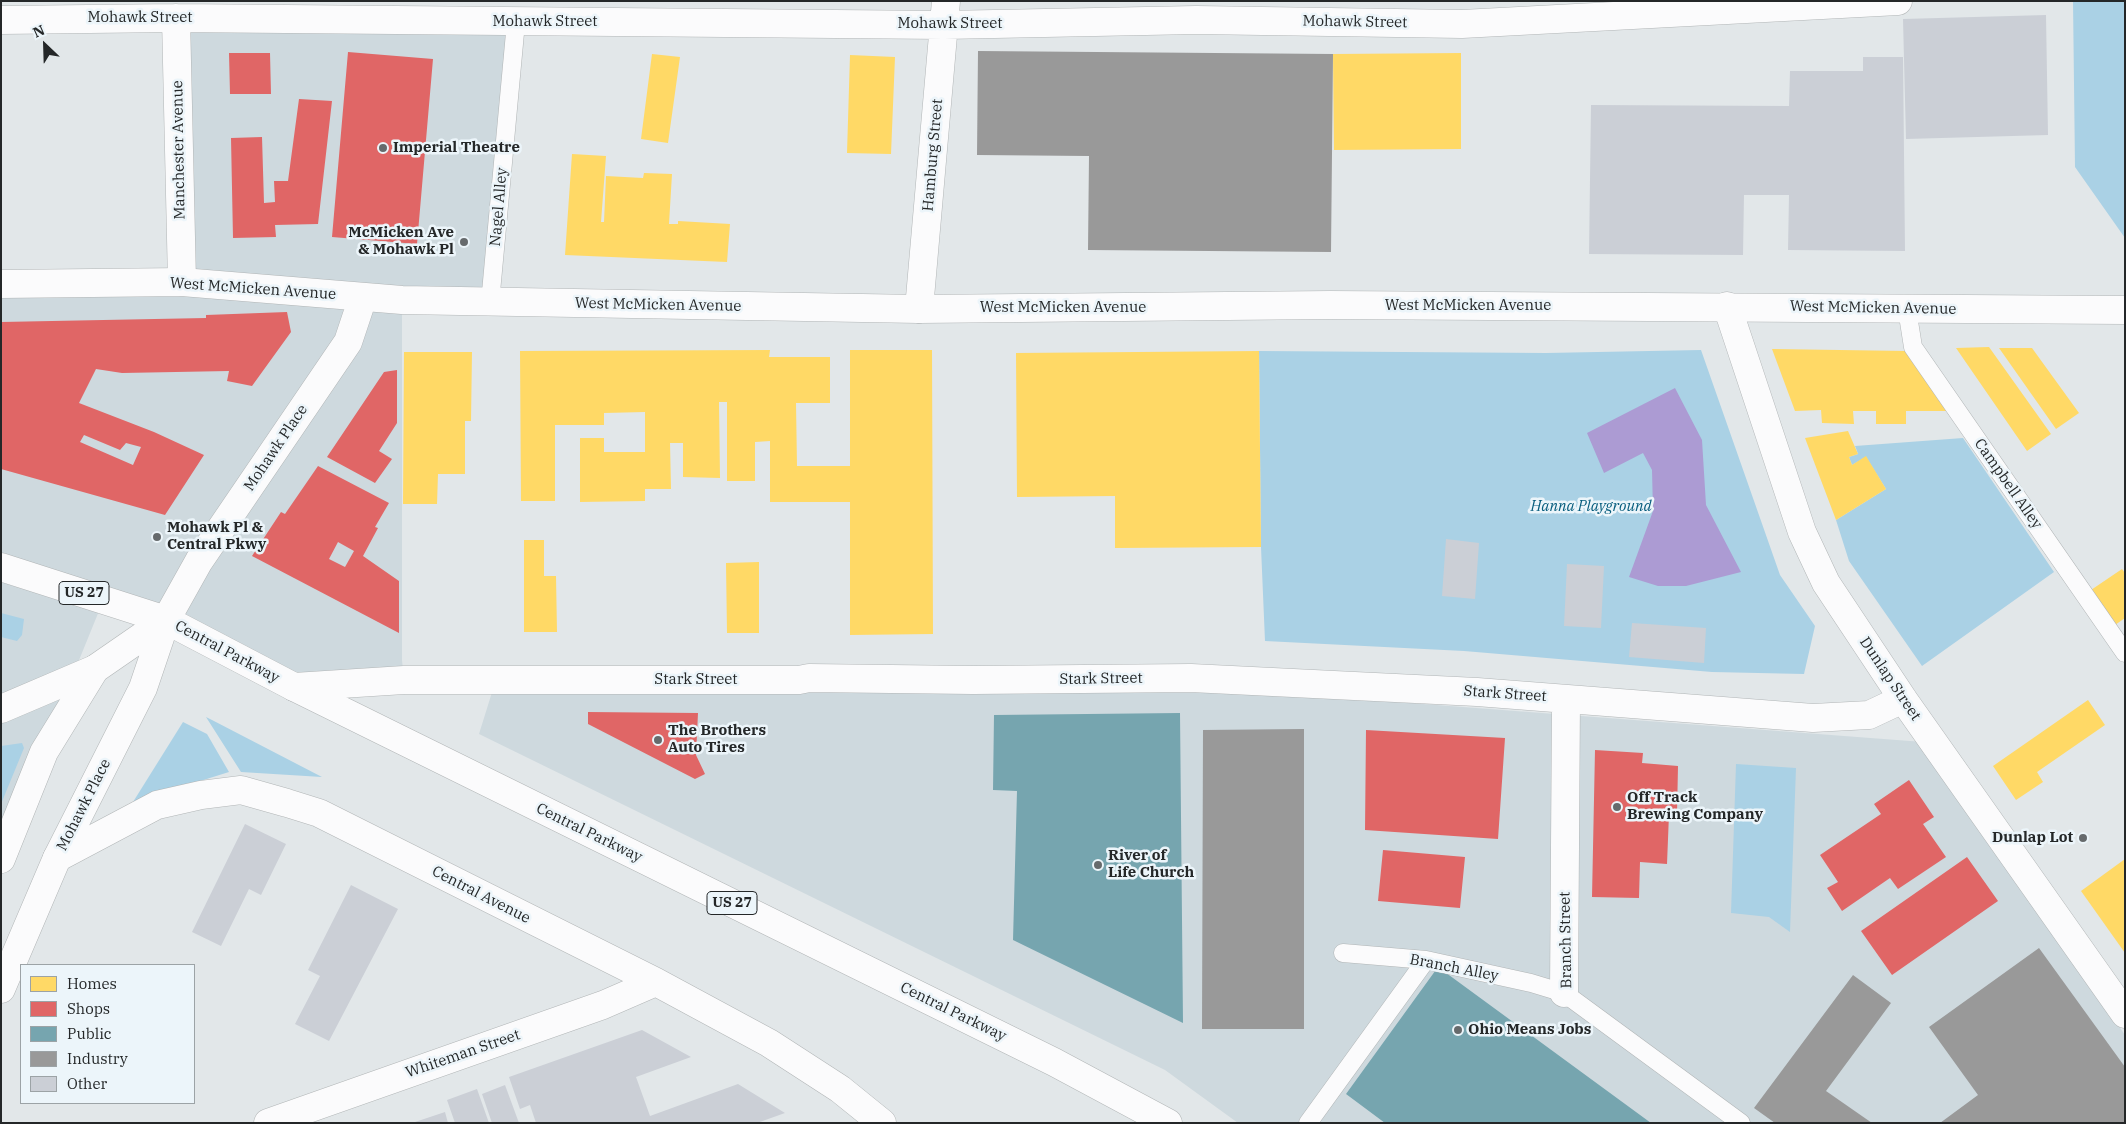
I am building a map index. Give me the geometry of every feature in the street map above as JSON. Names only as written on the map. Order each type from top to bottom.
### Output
[{"type":"street","name":"Mohawk Street","points":[[1,20],[176,18],[516,22],[945,13],[1196,20],[1462,24],[1898,1]]},
{"type":"street","name":"Hamburg Street","points":[[919,309],[945,13]]},
{"type":"street","name":"Manchester Avenue","points":[[176,18],[182,282]]},
{"type":"street","name":"West McMicken Avenue","points":[[1,284],[182,282],[363,297],[490,303],[919,309],[1330,305],[2125,310]]},
{"type":"street","name":"Mohawk Place","points":[[1,989],[57,858],[143,688],[166,620],[199,561],[348,342],[363,297]]},
{"type":"street","name":"Dunlap Street","points":[[1727,306],[1802,532],[1826,583],[1902,699],[2125,1014]]},
{"type":"street","name":"Central Parkway","points":[[1,567],[166,620],[294,687],[1054,1062],[1168,1123]]},
{"type":"street","name":"Mohawk Place","points":[[1,859],[44,752],[95,669],[166,620]]},
{"type":"street","points":[[1,709],[95,669]]},
{"type":"street","name":"Stark Street","points":[[294,687],[414,680],[1191,678],[1566,698],[1813,718],[1869,715],[1902,699]]},
{"type":"street","name":"Branch Street","points":[[1564,993],[1566,698]]},
{"type":"street","name":"Central Avenue","points":[[57,858],[157,805],[201,795],[242,790],[319,814],[656,982],[769,1043],[840,1089],[882,1123]]},
{"type":"street","name":"Whiteman Street","points":[[268,1123],[603,1005],[656,982]]},
{"type":"lane","name":"Nagel Alley","points":[[490,303],[516,22]]},
{"type":"lane","name":"Campbell Alley","points":[[1907,309],[1913,347],[2125,653]]},
{"type":"lane","name":"Branch Alley","points":[[1344,954],[1426,960],[1531,983],[1564,993]]},
{"type":"lane","points":[[1308,1123],[1426,960]]},
{"type":"lane","name":"Branch Street","points":[[1564,993],[1741,1123]]},
{"type":"shaded area","points":[[176,18],[516,22],[490,303],[402,301],[402,660],[404,680],[294,687],[1,567],[1,284],[182,282]]},
{"type":"shaded area","points":[[1675,388],[1702,440],[1706,505],[1741,572],[1686,586],[1658,586],[1629,577],[1653,511],[1652,470],[1643,453],[1604,473],[1587,433]]},
{"type":"shaded area","points":[[1,582],[99,611],[1,852]]},
{"type":"shaded area","points":[[1213,688],[1923,742],[2125,1035],[2125,1123],[1238,1123],[1165,1070],[479,734],[493,689]]},
{"type":"green space","points":[[2073,1],[2125,1],[2125,238],[2075,167]]},
{"type":"green space","name":"Hanna Playground","points":[[1701,350],[1780,575],[1815,626],[1804,674],[1712,672],[1464,651],[1265,641],[1261,547],[1259,351],[1546,353]]},
{"type":"green space","points":[[1963,438],[2054,572],[1922,666],[1849,561],[1836,520],[1886,489],[1866,457],[1852,465],[1849,457],[1858,454],[1855,446]]},
{"type":"green space","points":[[1,613],[24,619],[22,635],[17,641],[1,637]]},
{"type":"green space","points":[[206,717],[212,720],[322,777],[241,772]]},
{"type":"green space","points":[[183,722],[207,734],[229,772],[133,802]]},
{"type":"green space","points":[[22,743],[24,748],[1,804],[1,746]]},
{"type":"green space","points":[[1736,764],[1796,768],[1790,932],[1769,917],[1731,913]]},
{"type":"building: Homes","points":[[1461,53],[1461,149],[1334,150],[1333,54]]},
{"type":"building: Homes","points":[[652,54],[680,57],[668,143],[641,139]]},
{"type":"building: Homes","points":[[850,55],[895,57],[891,154],[847,153]]},
{"type":"building: Homes","points":[[572,154],[606,156],[601,222],[604,222],[606,176],[643,178],[644,173],[672,174],[669,224],[678,224],[678,221],[730,224],[727,262],[565,255]]},
{"type":"building: Homes","points":[[1989,347],[2051,434],[2027,451],[1956,348]]},
{"type":"building: Homes","points":[[1999,348],[2032,348],[2079,413],[2056,429]]},
{"type":"building: Homes","points":[[1772,349],[1907,351],[1949,411],[1906,411],[1906,424],[1876,424],[1876,411],[1853,411],[1854,424],[1822,423],[1821,410],[1795,411]]},
{"type":"building: Homes","points":[[770,350],[769,357],[830,357],[830,403],[796,403],[797,466],[850,466],[850,350],[932,350],[933,634],[850,635],[850,502],[770,502],[770,441],[755,442],[755,481],[727,481],[727,402],[719,402],[720,478],[683,477],[683,443],[670,443],[671,489],[645,489],[645,501],[580,502],[580,438],[604,438],[604,452],[645,452],[645,412],[604,413],[604,425],[555,425],[555,501],[521,501],[520,351]]},
{"type":"building: Homes","points":[[1259,351],[1261,547],[1115,548],[1115,496],[1017,497],[1016,353]]},
{"type":"building: Homes","points":[[404,352],[472,352],[471,421],[465,421],[465,474],[438,474],[437,504],[403,504]]},
{"type":"building: Homes","points":[[1848,431],[1858,454],[1849,457],[1852,465],[1866,456],[1886,489],[1836,520],[1805,438]]},
{"type":"building: Homes","points":[[524,540],[544,540],[544,576],[556,576],[557,632],[524,632]]},
{"type":"building: Homes","points":[[759,562],[759,633],[727,633],[726,563]]},
{"type":"building: Homes","points":[[2122,569],[2125,573],[2125,618],[2115,625],[2091,590]]},
{"type":"building: Homes","points":[[2088,700],[2105,725],[2037,772],[2043,782],[2016,800],[1993,766]]},
{"type":"building: Homes","points":[[2125,859],[2125,953],[2081,891]]},
{"type":"building: Shops","name":"Imperial Theatre","points":[[348,52],[433,59],[417,244],[332,237]]},
{"type":"building: Shops","points":[[229,53],[270,53],[271,94],[230,94]]},
{"type":"building: Shops","points":[[299,99],[332,101],[318,224],[275,225],[276,237],[233,238],[231,138],[262,137],[264,203],[275,202],[274,181],[288,181]]},
{"type":"building: Shops","points":[[287,312],[291,332],[252,386],[227,381],[229,371],[122,373],[96,369],[79,403],[154,432],[204,455],[165,515],[1,469],[1,322],[206,318],[206,315]],"holes":[[[84,435],[120,450],[126,443],[141,447],[133,465],[80,442]]]},
{"type":"building: Shops","points":[[397,370],[397,423],[379,451],[392,459],[375,483],[327,457],[384,372]]},
{"type":"building: Shops","points":[[318,466],[389,503],[375,527],[378,528],[363,556],[399,581],[399,633],[252,556],[281,512],[285,514]],"holes":[[[338,542],[354,551],[345,567],[329,559]]]},
{"type":"building: Shops","name":"The Brothers Auto Tires","points":[[588,712],[698,713],[696,755],[705,774],[695,779],[588,724]]},
{"type":"building: Shops","points":[[1366,730],[1505,738],[1498,839],[1365,830]]},
{"type":"building: Shops","points":[[1595,750],[1643,753],[1642,763],[1678,766],[1677,814],[1669,814],[1667,864],[1640,862],[1639,898],[1592,897]]},
{"type":"building: Shops","points":[[1909,780],[1934,817],[1923,824],[1946,857],[1898,889],[1890,878],[1842,911],[1827,888],[1838,882],[1820,855],[1881,814],[1874,804]]},
{"type":"building: Shops","points":[[1383,850],[1465,857],[1460,908],[1378,901]]},
{"type":"building: Shops","points":[[1967,857],[1998,901],[1892,975],[1861,931]]},
{"type":"building: Public","name":"River of Life Church","points":[[1180,713],[1183,1023],[1013,940],[1017,791],[993,790],[994,715]]},
{"type":"building: Public","name":"Ohio Means Jobs","points":[[1438,967],[1651,1123],[1385,1123],[1346,1094]]},
{"type":"building: Industry","points":[[978,51],[1333,54],[1331,252],[1088,250],[1089,156],[977,155]]},
{"type":"building: Industry","points":[[1304,729],[1304,1029],[1202,1029],[1203,730]]},
{"type":"building: Industry","points":[[2039,948],[2125,1067],[2125,1123],[1940,1123],[1978,1095],[1929,1027]]},
{"type":"building: Industry","points":[[1853,975],[1891,1003],[1826,1091],[1872,1123],[1775,1123],[1754,1108]]},
{"type":"building: Other","points":[[2046,15],[2048,135],[1906,139],[1903,19]]},
{"type":"building: Other","points":[[1863,57],[1903,57],[1905,251],[1788,250],[1789,195],[1744,195],[1743,255],[1589,254],[1591,105],[1789,106],[1790,71],[1863,71]]},
{"type":"building: Other","points":[[1446,539],[1479,543],[1475,599],[1442,596]]},
{"type":"building: Other","points":[[1567,564],[1604,566],[1601,628],[1564,626]]},
{"type":"building: Other","points":[[1632,623],[1706,628],[1704,663],[1629,657]]},
{"type":"building: Other","points":[[245,824],[286,844],[261,895],[249,889],[221,946],[192,932]]},
{"type":"building: Other","points":[[351,885],[398,909],[329,1041],[295,1024],[320,976],[308,970]]},
{"type":"building: Other","points":[[642,1030],[691,1057],[636,1077],[650,1116],[738,1084],[785,1113],[757,1123],[536,1123],[530,1105],[520,1109],[509,1077]]},
{"type":"building: Other","points":[[505,1085],[519,1123],[492,1123],[482,1094]]},
{"type":"building: Other","points":[[477,1089],[489,1123],[455,1123],[447,1100]]},
{"type":"building: Other","points":[[445,1112],[448,1123],[415,1123],[415,1122]]},
{"type":"place","name":"Imperial Theatre","points":[[383,148]]},
{"type":"place","name":"McMicken Ave & Mohawk Pl","points":[[464,242]]},
{"type":"place","name":"Mohawk Pl & Central Pkwy","points":[[157,537]]},
{"type":"place","name":"The Brothers Auto Tires","points":[[658,740]]},
{"type":"place","name":"Off Track Brewing Company","points":[[1617,807]]},
{"type":"place","name":"Dunlap Lot","points":[[2083,838]]},
{"type":"place","name":"River of Life Church","points":[[1098,865]]},
{"type":"place","name":"Ohio Means Jobs","points":[[1458,1030]]}]
